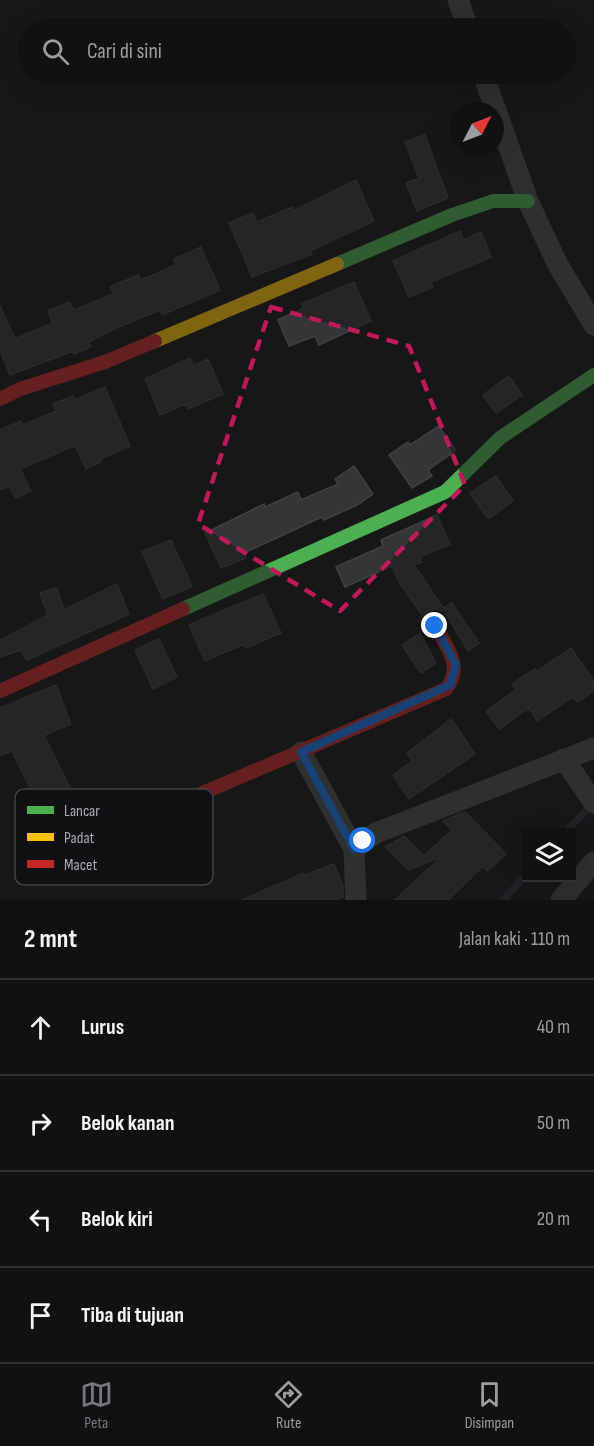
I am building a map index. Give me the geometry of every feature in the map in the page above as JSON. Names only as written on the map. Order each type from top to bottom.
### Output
[{"type":"street","points":[[458,0],[464,18]]},
{"type":"street","points":[[487,84],[528,201],[558,265],[594,325]]},
{"type":"street","points":[[0,399],[20,389],[105,362],[452,215],[493,201],[528,201]]},
{"type":"street","points":[[0,691],[444,492],[500,438],[594,375]]},
{"type":"street","points":[[213,789],[450,685],[456,665],[435,626]]},
{"type":"street","points":[[354,849],[376,833],[594,748]]},
{"type":"street","points":[[301,752],[354,849],[356,900]]},
{"type":"street","points":[[564,759],[590,798]]},
{"type":"street","points":[[561,900],[594,862]]},
{"type":"highlighted area","points":[[271,307],[409,346],[465,485],[340,611],[198,524]]},
{"type":"building","points":[[425,135],[448,198],[417,211],[406,183],[419,178],[405,142]]},
{"type":"building","points":[[356,180],[374,221],[310,251],[312,254],[252,277],[229,223],[253,213],[257,222],[292,207],[293,211]]},
{"type":"building","points":[[460,231],[463,240],[481,232],[491,257],[431,282],[433,287],[409,297],[393,261]]},
{"type":"building","points":[[201,247],[220,290],[162,315],[160,310],[119,327],[88,342],[91,347],[74,354],[73,351],[10,375],[0,350],[0,306],[15,339],[53,323],[48,311],[70,302],[74,310],[113,294],[110,287],[138,275],[141,280],[176,265],[174,259]]},
{"type":"building","points":[[354,282],[371,321],[319,345],[315,336],[289,346],[278,320],[304,308],[301,304]]},
{"type":"building","points":[[190,358],[193,366],[208,359],[223,394],[188,409],[186,404],[160,415],[145,379]]},
{"type":"building","points":[[509,376],[522,395],[496,413],[483,395]]},
{"type":"building","points":[[105,387],[130,446],[100,459],[101,462],[86,469],[76,447],[71,447],[20,469],[31,491],[16,498],[9,486],[0,490],[0,430],[21,421],[23,425],[56,411],[53,404],[73,396],[75,400]]},
{"type":"building","points":[[439,426],[456,450],[428,470],[432,476],[412,488],[389,455],[408,442],[410,445]]},
{"type":"building","points":[[354,466],[373,494],[357,505],[324,520],[322,517],[244,553],[246,558],[221,568],[205,533],[264,504],[265,507],[298,492],[301,500],[338,484],[335,479]]},
{"type":"building","points":[[496,476],[513,501],[488,519],[470,493]]},
{"type":"building","points":[[437,515],[450,544],[419,557],[422,562],[414,565],[443,608],[452,603],[479,643],[468,651],[444,611],[435,609],[422,615],[400,584],[392,566],[345,587],[336,567],[383,546],[381,540]]},
{"type":"building","points":[[171,540],[192,586],[163,599],[142,552]]},
{"type":"building","points":[[117,584],[129,614],[27,660],[21,650],[0,657],[0,640],[48,615],[40,593],[57,588],[64,610]]},
{"type":"building","points":[[263,594],[281,633],[246,648],[244,644],[205,661],[189,625]]},
{"type":"building","points":[[420,633],[436,663],[421,673],[402,645]]},
{"type":"building","points":[[159,639],[177,677],[153,689],[135,650]]},
{"type":"building","points":[[571,648],[594,681],[594,691],[577,702],[573,697],[537,721],[529,708],[499,729],[486,711],[516,690],[512,684],[535,669],[537,671]]},
{"type":"building","points":[[56,685],[71,724],[44,735],[71,789],[31,789],[12,751],[0,756],[0,708]]},
{"type":"building","points":[[451,719],[475,754],[409,799],[393,775],[412,761],[407,753]]},
{"type":"building","points":[[465,812],[506,854],[487,871],[483,866],[448,900],[395,900],[442,856],[409,870],[386,847],[404,836],[424,856],[452,830],[443,821]]},
{"type":"building","points":[[334,864],[343,885],[343,897],[337,900],[242,900],[304,873],[305,875]]},
{"type":"waterway","points":[[570,828],[592,804]]},
{"type":"waterway","points":[[503,900],[522,879]]},
{"type":"traffic: fast","points":[[337,264],[452,215],[493,201],[528,201]]},
{"type":"traffic: fast","points":[[183,609],[445,492],[500,438],[594,375]]},
{"type":"traffic: slow","points":[[155,341],[337,264]]},
{"type":"traffic: jam","points":[[0,399],[20,389],[105,362],[155,341]]},
{"type":"traffic: jam","points":[[0,691],[183,609]]},
{"type":"traffic: jam","points":[[212,789],[446,689],[454,673],[454,665],[435,626]]},
{"type":"route","points":[[363,841],[354,849],[301,752],[446,689],[453,680],[456,665],[435,626]]}]
